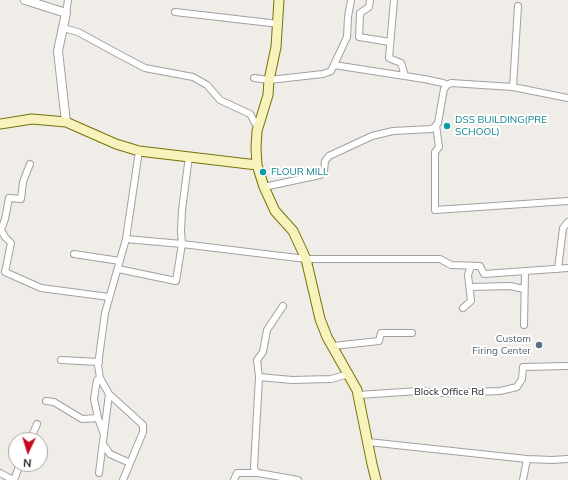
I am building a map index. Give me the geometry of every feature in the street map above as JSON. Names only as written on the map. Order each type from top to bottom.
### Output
[{"type":"main road","points":[[279,0],[279,24],[276,47],[269,80],[268,95],[258,128],[256,148],[257,165],[264,187],[275,211],[292,231],[306,260],[320,319],[327,337],[357,390],[376,480]]},
{"type":"main road","points":[[0,124],[32,119],[66,122],[116,144],[139,151],[257,165]]},
{"type":"street","points":[[25,0],[66,13]]},
{"type":"street","points":[[66,122],[58,51],[68,0]]},
{"type":"street","points":[[254,78],[269,80],[323,74],[331,71],[347,37],[348,16],[351,0]]},
{"type":"street","points":[[370,0],[369,8],[360,13],[358,37],[390,42]]},
{"type":"street","points":[[394,0],[389,58],[401,62],[405,76]]},
{"type":"street","points":[[513,87],[518,6]]},
{"type":"street","points":[[175,12],[279,24]]},
{"type":"street","points":[[63,28],[78,32],[146,68],[193,77],[207,85],[220,100],[250,114],[258,128]]},
{"type":"street","points":[[334,65],[405,76],[447,85]]},
{"type":"street","points":[[568,98],[513,87],[451,83],[447,85],[444,89],[436,125],[439,147],[435,152],[434,210],[568,201]]},
{"type":"street","points":[[264,187],[320,175],[324,172],[325,161],[329,156],[372,136],[393,131],[431,129],[436,125]]},
{"type":"street","points":[[123,480],[143,432],[143,425],[109,394],[100,378],[99,362],[105,313],[126,239],[139,151]]},
{"type":"street","points":[[118,269],[176,281],[182,244],[182,210],[189,156]]},
{"type":"street","points":[[30,164],[23,182],[21,199],[9,198],[5,219],[1,230],[5,237],[12,243],[5,272],[41,288],[109,297]]},
{"type":"street","points":[[558,269],[563,228],[568,221]]},
{"type":"street","points":[[126,239],[182,244],[306,260],[440,259],[451,265],[480,266],[484,274],[568,268]]},
{"type":"street","points":[[74,254],[120,261]]},
{"type":"street","points":[[463,308],[471,301],[468,276],[471,266]]},
{"type":"street","points":[[524,325],[525,271]]},
{"type":"street","points":[[470,287],[510,286],[524,289]]},
{"type":"street","points":[[258,472],[255,471],[254,467],[259,377],[257,360],[263,352],[267,330],[283,306]]},
{"type":"street","points":[[333,346],[379,341],[381,333],[412,333]]},
{"type":"street","points":[[62,360],[99,362]]},
{"type":"street","name":"Block Office Rd","points":[[358,395],[419,391],[441,393],[500,391],[517,387],[522,379],[523,367],[568,366]]},
{"type":"street","points":[[259,377],[292,380],[331,379],[349,374]]},
{"type":"street","points":[[100,378],[97,380],[94,399],[98,418],[104,433]]},
{"type":"street","points":[[99,473],[109,394]]},
{"type":"street","points":[[46,401],[54,402],[82,419],[98,418]]},
{"type":"street","points":[[34,432],[37,424]]},
{"type":"street","points":[[368,442],[527,459],[568,459]]},
{"type":"street","points":[[102,444],[110,454],[130,463]]},
{"type":"street","points":[[523,480],[527,459]]},
{"type":"street","points":[[234,480],[237,473],[258,472],[298,480]]},
{"type":"street","points":[[0,473],[13,480]]},
{"type":"place","name":"DSS BUILDING(PRE SCHOOL)","points":[[447,126]]},
{"type":"place","name":"FLOUR MILL","points":[[263,172]]},
{"type":"place","name":"Custom Firing Center","points":[[539,345]]}]
